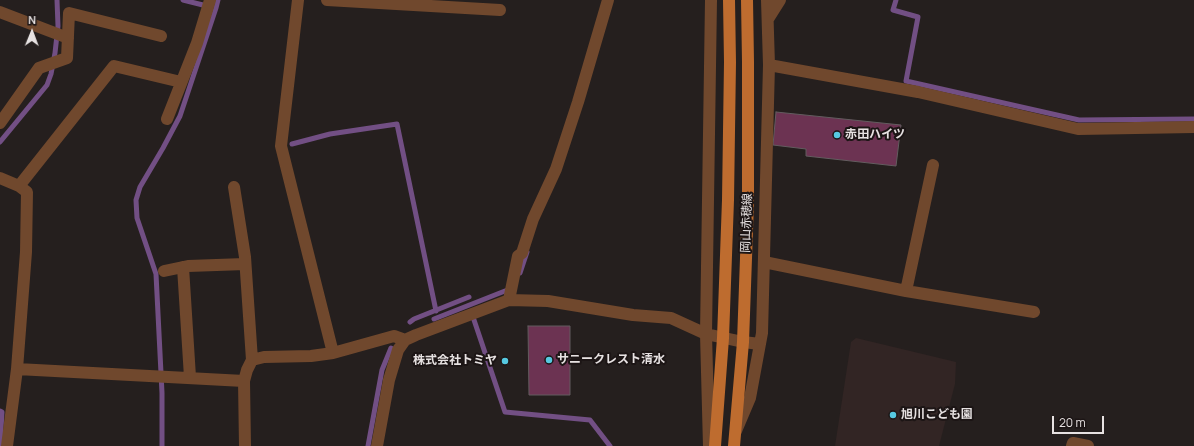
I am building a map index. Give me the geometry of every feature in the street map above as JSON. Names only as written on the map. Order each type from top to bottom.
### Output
[{"type":"main road","name":"岡山赤穂線","points":[[714,446],[722,338],[728,200],[730,62],[729,0]]},
{"type":"main road","name":"岡山赤穂線","points":[[734,446],[742,342],[748,202],[747,0]]},
{"type":"street","points":[[298,0],[281,146],[333,352]]},
{"type":"street","points":[[327,0],[500,10]]},
{"type":"street","points":[[510,293],[518,256],[522,253],[533,219],[556,169],[578,102],[608,0]]},
{"type":"street","points":[[709,446],[706,334],[711,0]]},
{"type":"street","points":[[735,434],[750,398],[762,333],[769,65],[767,0]]},
{"type":"street","points":[[768,19],[780,0]]},
{"type":"street","points":[[167,119],[196,43],[209,3]]},
{"type":"street","points":[[0,12],[61,35]]},
{"type":"street","points":[[0,123],[40,68],[67,58],[61,35],[68,13],[161,36]]},
{"type":"street","points":[[769,65],[918,92],[1078,129],[1194,127]]},
{"type":"street","points":[[19,186],[114,66],[181,82]]},
{"type":"street","points":[[906,292],[934,165]]},
{"type":"street","points":[[0,178],[19,186],[27,192],[26,252],[17,369],[7,446]]},
{"type":"street","points":[[234,187],[245,264],[252,360],[244,381],[245,446]]},
{"type":"street","points":[[764,262],[906,292],[1034,312]]},
{"type":"street","points":[[164,271],[183,267],[245,264]]},
{"type":"street","points":[[183,267],[190,377]]},
{"type":"street","points":[[377,446],[388,380],[398,350],[405,340],[472,314],[510,293],[633,315],[671,318],[706,334],[742,342],[760,344]]},
{"type":"street","points":[[252,360],[264,357],[311,356],[333,352],[394,336],[405,340]]},
{"type":"street","points":[[17,369],[244,381]]},
{"type":"street","points":[[1072,446],[1073,443],[1088,446]]},
{"type":"shaded area","name":"旭川こども園","points":[[856,338],[956,362],[955,384],[939,446],[835,446],[851,342]]},
{"type":"building","name":"赤田ハイツ","points":[[776,112],[901,125],[896,166],[806,156],[806,149],[773,145]]},
{"type":"building","name":"サニークレスト清水","points":[[528,326],[570,326],[570,395],[529,395]]},
{"type":"waterway","points":[[0,142],[47,85],[51,74],[55,53],[58,26],[57,0]]},
{"type":"waterway","points":[[183,0],[207,6]]},
{"type":"waterway","points":[[162,446],[162,393],[156,274],[137,218],[136,200],[140,187],[180,116],[218,0]]},
{"type":"waterway","points":[[896,0],[893,10],[918,17],[906,81],[1079,120],[1194,119]]},
{"type":"waterway","points":[[292,144],[330,134],[397,124],[436,311]]},
{"type":"waterway","points":[[520,273],[527,252]]},
{"type":"waterway","points":[[434,319],[510,289]]},
{"type":"waterway","points":[[410,322],[414,319],[469,297]]},
{"type":"waterway","points":[[472,314],[505,412],[590,420],[610,446]]},
{"type":"waterway","points":[[368,446],[382,370],[391,348]]},
{"type":"waterway","points":[[0,411],[2,412],[0,445]]},
{"type":"place","name":"赤田ハイツ","points":[[837,135]]},
{"type":"place","name":"サニークレスト清水","points":[[549,360]]},
{"type":"place","name":"株式会社トミヤ","points":[[505,361]]},
{"type":"place","name":"旭川こども園","points":[[893,415]]}]
